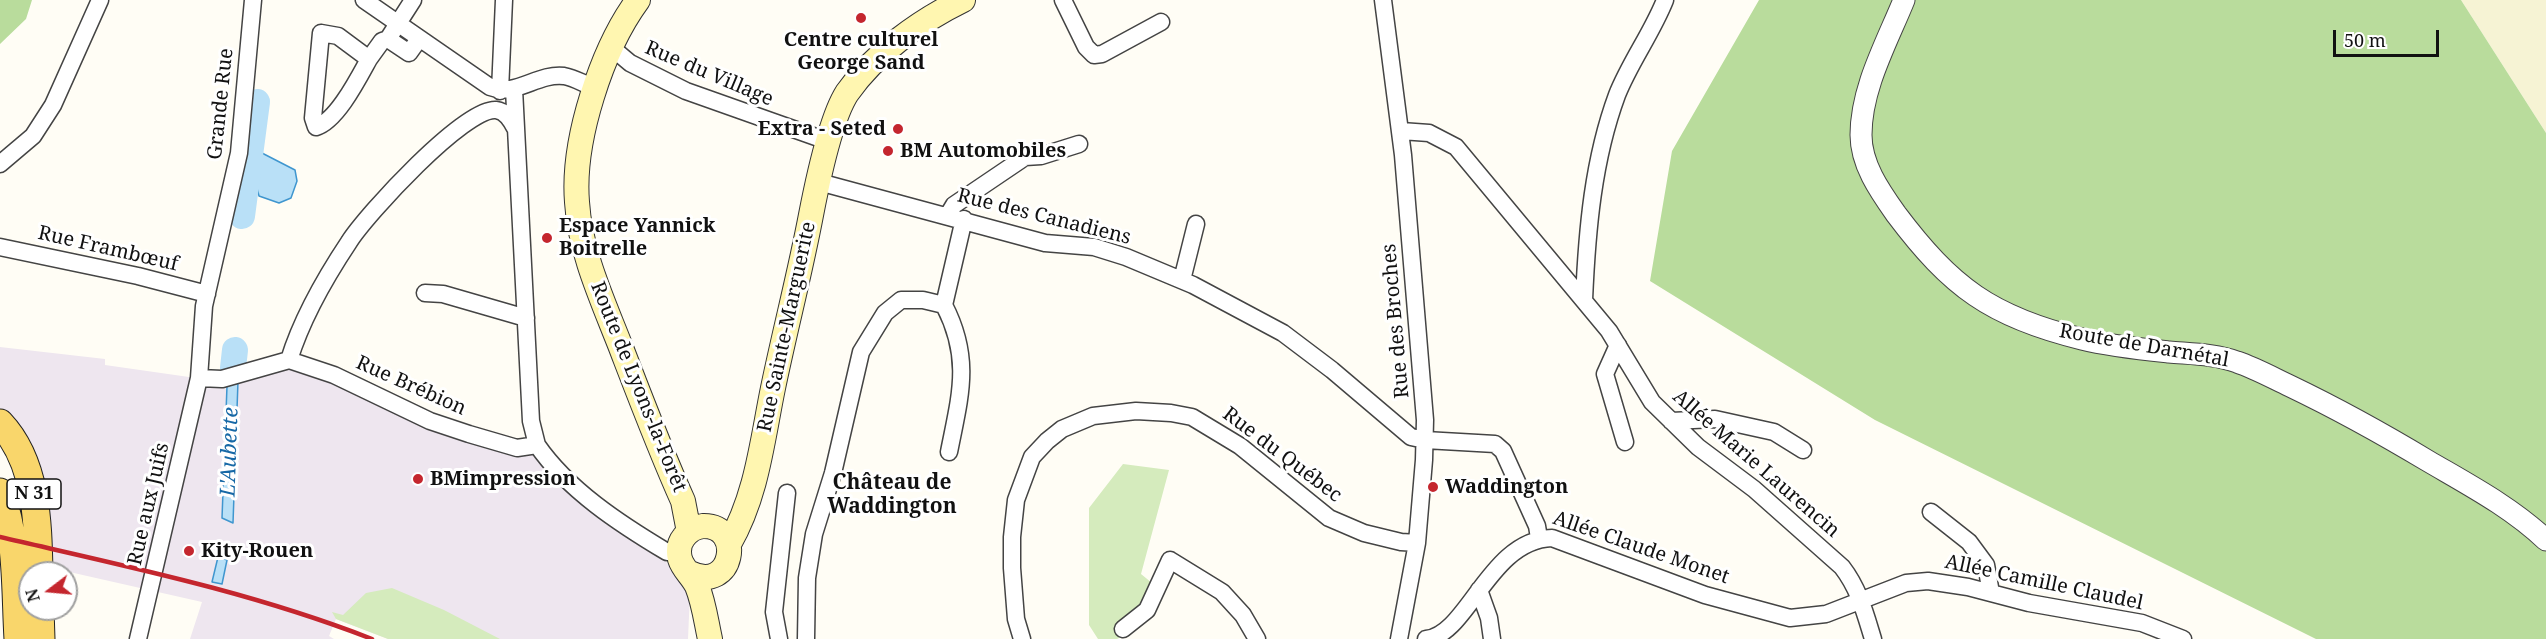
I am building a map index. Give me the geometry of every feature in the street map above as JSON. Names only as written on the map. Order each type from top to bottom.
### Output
[{"type":"main road","name":"Route de Lyons-la-Forêt","points":[[638,0],[625,17],[596,88],[582,136],[576,201],[585,252],[683,501],[702,543],[704,606],[711,639]]},
{"type":"main road","name":"Rue Sainte-Marguerite","points":[[702,543],[745,512],[756,477],[771,397],[830,142],[859,96],[901,51],[925,32],[973,2]]},
{"type":"main road","name":"N 31","points":[[0,423],[25,466],[37,504],[39,561]]},
{"type":"main road","name":"N 31","points":[[0,492],[7,512],[15,565],[18,639]]},
{"type":"main road","points":[[702,543],[704,578],[718,574],[717,601],[711,639]]},
{"type":"main road","points":[[40,621],[41,639]]},
{"type":"street","points":[[0,164],[33,136],[53,105],[100,0]]},
{"type":"street","name":"Grande Rue","points":[[207,294],[239,153],[253,0]]},
{"type":"street","points":[[364,0],[490,87],[507,90],[535,81],[564,76],[596,88]]},
{"type":"street","points":[[369,59],[338,36],[321,33],[313,118],[316,127],[323,125],[333,115],[369,59],[382,41],[388,39],[413,0]]},
{"type":"street","points":[[504,0],[507,90],[515,128],[531,421],[537,445],[554,468],[602,508],[666,552],[702,543]]},
{"type":"street","points":[[1063,0],[1086,47],[1094,55],[1102,54],[1161,22]]},
{"type":"street","name":"Rue des Broches","points":[[1383,0],[1401,131],[1419,323],[1425,440],[1417,543],[1399,637]]},
{"type":"street","points":[[1584,300],[1588,226],[1604,134],[1618,93],[1665,0]]},
{"type":"street","name":"Route de Darnétal","points":[[1904,0],[1868,88],[1863,112],[1864,162],[1884,198],[1916,240],[1963,288],[1984,303],[2021,321],[2083,339],[2124,347],[2210,355],[2236,362],[2353,417],[2504,505],[2546,540]]},
{"type":"street","points":[[388,39],[409,53],[418,39]]},
{"type":"street","name":"Rue du Village","points":[[611,47],[630,63],[686,91],[830,142]]},
{"type":"street","points":[[199,378],[233,377],[289,360],[321,288],[350,240],[389,191],[441,143],[483,112],[494,110],[503,112],[515,128]]},
{"type":"street","name":"Allée Marie Laurencin","points":[[1401,131],[1429,133],[1456,147],[1584,300],[1618,345],[1652,402],[1698,447],[1754,489],[1826,553],[1853,582],[1862,601],[1872,639]]},
{"type":"street","points":[[948,215],[954,205],[1025,157],[1041,156],[1079,144]]},
{"type":"street","name":"Rue des Canadiens","points":[[819,182],[964,219],[1045,243],[1094,247],[1126,257],[1182,280],[1283,333],[1402,426],[1411,437],[1425,440]]},
{"type":"street","points":[[949,452],[962,389],[962,349],[954,324],[944,305],[964,219]]},
{"type":"street","points":[[1182,280],[1197,224]]},
{"type":"street","name":"Rue Frambœuf","points":[[0,247],[138,276],[207,294]]},
{"type":"street","points":[[425,293],[443,294],[526,318]]},
{"type":"street","name":"Rue aux Juifs","points":[[138,639],[199,378],[207,294]]},
{"type":"street","points":[[806,639],[807,578],[813,534],[833,473],[861,352],[885,313],[901,300],[923,300],[944,305]]},
{"type":"street","points":[[1618,345],[1605,374],[1625,442]]},
{"type":"street","name":"Rue Brébion","points":[[289,360],[334,375],[430,421],[517,447],[537,445]]},
{"type":"street","name":"Rue du Québec","points":[[1022,639],[1017,619],[1012,568],[1016,500],[1032,457],[1062,429],[1093,416],[1136,411],[1192,417],[1240,446],[1329,518],[1364,533],[1401,542],[1417,543]]},
{"type":"street","points":[[1671,421],[1715,419],[1774,432],[1803,450]]},
{"type":"street","name":"Allée Claude Monet","points":[[1425,440],[1495,444],[1503,451],[1537,526],[1539,538],[1552,537],[1705,595],[1790,618],[1826,614],[1862,601]]},
{"type":"street","points":[[779,639],[774,612],[787,493]]},
{"type":"street","points":[[1931,512],[1969,542],[1986,565],[1991,593]]},
{"type":"street","points":[[1426,639],[1446,631],[1500,563],[1528,542],[1539,538]]},
{"type":"street","points":[[1123,629],[1147,610],[1170,560],[1222,592],[1242,615],[1257,639]]},
{"type":"street","name":"Allée Camille Claudel","points":[[1862,601],[1906,584],[1928,580],[2029,603],[2142,623],[2182,639]]},
{"type":"street","points":[[1479,590],[1489,618],[1492,639]]},
{"type":"street","points":[[1399,637],[1417,639]]},
{"type":"shaded area","points":[[2461,0],[2546,0],[2546,133]]},
{"type":"shaded area","points":[[0,347],[105,359],[105,365],[210,380],[289,360],[430,421],[525,447],[652,543],[690,593],[688,639],[388,639],[336,619],[329,636],[334,639],[190,639],[202,602],[78,574],[78,561],[43,561],[48,502],[26,443],[0,408]]},
{"type":"green space","points":[[0,0],[32,0],[26,19],[0,44]]},
{"type":"green space","points":[[1759,0],[2461,0],[2546,133],[2546,639],[2316,639],[1875,420],[1650,281],[1672,151]]},
{"type":"green space","points":[[1123,464],[1169,470],[1141,574],[1152,583],[1138,610],[1118,627],[1121,637],[1098,639],[1089,625],[1089,508]]},
{"type":"green space","points":[[392,588],[444,610],[500,639],[388,639],[336,619],[332,612],[343,615],[366,593]]},
{"type":"water","points":[[260,152],[295,170],[297,181],[291,198],[279,203],[259,196],[256,184]]},
{"type":"water","points":[[238,381],[233,523],[222,518],[227,386]]},
{"type":"water","points":[[218,557],[227,560],[222,584],[212,582]]},
{"type":"waterway","name":"L'Aubette","points":[[242,216],[257,102]]},
{"type":"waterway","name":"L'Aubette","points":[[233,368],[235,350]]},
{"type":"railway","points":[[0,537],[235,594],[327,622],[372,639]]},
{"type":"place","name":"Centre culturel George Sand","points":[[861,18]]},
{"type":"place","name":"Extra - Seted","points":[[898,129]]},
{"type":"place","name":"BM Automobiles","points":[[888,151]]},
{"type":"place","name":"Espace Yannick Boitrelle","points":[[547,238]]},
{"type":"place","name":"BMimpression","points":[[418,479]]},
{"type":"place","name":"Waddington","points":[[1433,487]]},
{"type":"place","name":"Kity-Rouen","points":[[189,551]]},
{"type":"district","name":"Château de Waddington","points":[[892,495]]}]
